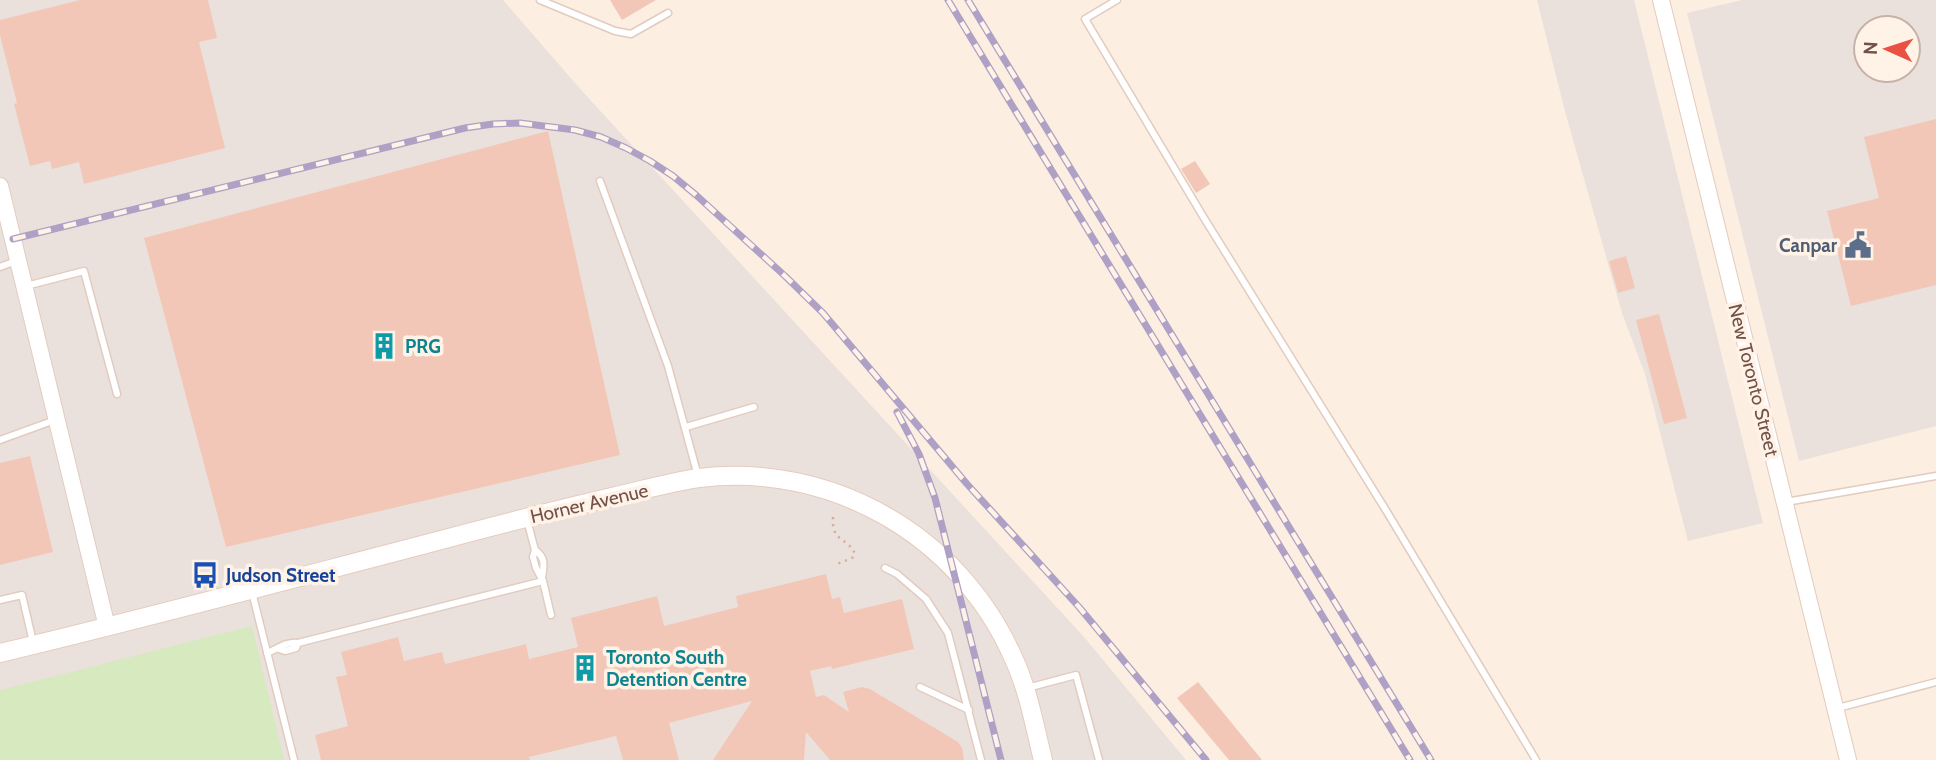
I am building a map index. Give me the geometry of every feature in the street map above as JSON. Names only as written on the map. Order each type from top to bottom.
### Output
[{"type":"main road","name":"Horner Avenue","points":[[0,653],[526,518],[698,478],[731,476],[787,480],[854,500],[910,530],[932,548],[978,596],[996,624],[1026,688],[1043,760]]},
{"type":"street","name":"New Toronto Street","points":[[1661,0],[1849,760]]},
{"type":"street","points":[[0,186],[107,627]]},
{"type":"lane","points":[[540,0],[615,31],[631,34],[668,13]]},
{"type":"lane","points":[[1098,0],[1104,8]]},
{"type":"lane","points":[[1116,0],[1085,19],[1536,760]]},
{"type":"lane","points":[[600,181],[668,366],[698,478]]},
{"type":"lane","points":[[0,267],[18,261]]},
{"type":"lane","points":[[24,286],[84,271],[117,394]]},
{"type":"lane","points":[[686,427],[754,407]]},
{"type":"lane","points":[[0,440],[57,419]]},
{"type":"lane","points":[[1785,503],[1936,476]]},
{"type":"lane","points":[[526,518],[535,550],[533,557],[543,579],[551,615]]},
{"type":"lane","points":[[885,568],[897,574],[926,599],[948,633],[981,760]]},
{"type":"lane","points":[[267,653],[279,649],[285,651],[296,648],[298,643],[543,579]]},
{"type":"lane","points":[[252,590],[294,760]]},
{"type":"lane","points":[[0,600],[22,595],[33,645]]},
{"type":"lane","points":[[1026,688],[1076,675],[1099,760]]},
{"type":"lane","points":[[1836,709],[1936,682]]},
{"type":"lane","points":[[920,687],[969,710]]},
{"type":"path","points":[[833,517],[834,533],[839,540],[852,547],[855,554],[852,558],[836,564]]},
{"type":"shaded area","points":[[0,0],[503,0],[582,91],[1084,637],[1186,760],[0,760]]},
{"type":"shaded area","points":[[1537,0],[1634,0],[1763,523],[1688,541],[1645,374],[1622,313],[1566,115]]},
{"type":"shaded area","name":"Canpar","points":[[1742,0],[1936,0],[1936,426],[1799,461],[1687,13]]},
{"type":"green space","points":[[252,626],[284,760],[0,760],[0,690]]},
{"type":"building","points":[[80,0],[208,0],[217,38],[199,42],[225,148],[84,184],[79,162],[52,169],[50,161],[30,166],[14,104],[17,103],[0,35],[0,20]]},
{"type":"building","points":[[610,0],[656,0],[622,20]]},
{"type":"building","points":[[1936,119],[1936,285],[1851,306],[1827,211],[1879,198],[1864,137]]},
{"type":"building","name":"PRG","points":[[548,131],[620,455],[226,547],[144,238]]},
{"type":"building","points":[[1195,161],[1210,184],[1196,193],[1181,169]]},
{"type":"building","points":[[1626,256],[1635,288],[1618,293],[1609,261]]},
{"type":"building","points":[[1659,314],[1687,418],[1664,424],[1636,320]]},
{"type":"building","points":[[30,456],[53,552],[0,565],[0,463]]},
{"type":"building","name":"Toronto South Detention Centre","points":[[826,574],[832,599],[840,597],[844,613],[902,599],[914,649],[832,669],[831,666],[810,671],[816,697],[824,695],[849,712],[843,692],[862,687],[870,689],[958,742],[964,760],[830,760],[806,732],[804,760],[713,760],[752,701],[669,723],[679,760],[623,760],[616,736],[529,757],[530,760],[321,760],[315,735],[348,726],[336,677],[347,675],[341,652],[398,637],[404,661],[442,652],[445,664],[526,644],[529,659],[578,647],[571,618],[657,596],[664,626],[738,607],[736,596]]},
{"type":"building","points":[[1198,682],[1262,760],[1229,760],[1177,698]]},
{"type":"railway","points":[[948,0],[1410,760]]},
{"type":"railway","points":[[968,0],[1431,760]]},
{"type":"railway","points":[[13,239],[465,128],[520,123],[575,130],[601,137],[626,148],[673,176],[823,313],[967,484],[1079,607],[1206,760]]},
{"type":"railway","points":[[897,412],[919,454],[935,498],[1001,760]]},
{"type":"place","name":"Canpar","points":[[1858,245]]},
{"type":"place","name":"PRG","points":[[384,346]]},
{"type":"place","name":"Judson Street","points":[[205,575]]},
{"type":"place","name":"Toronto South Detention Centre","points":[[585,668]]}]
